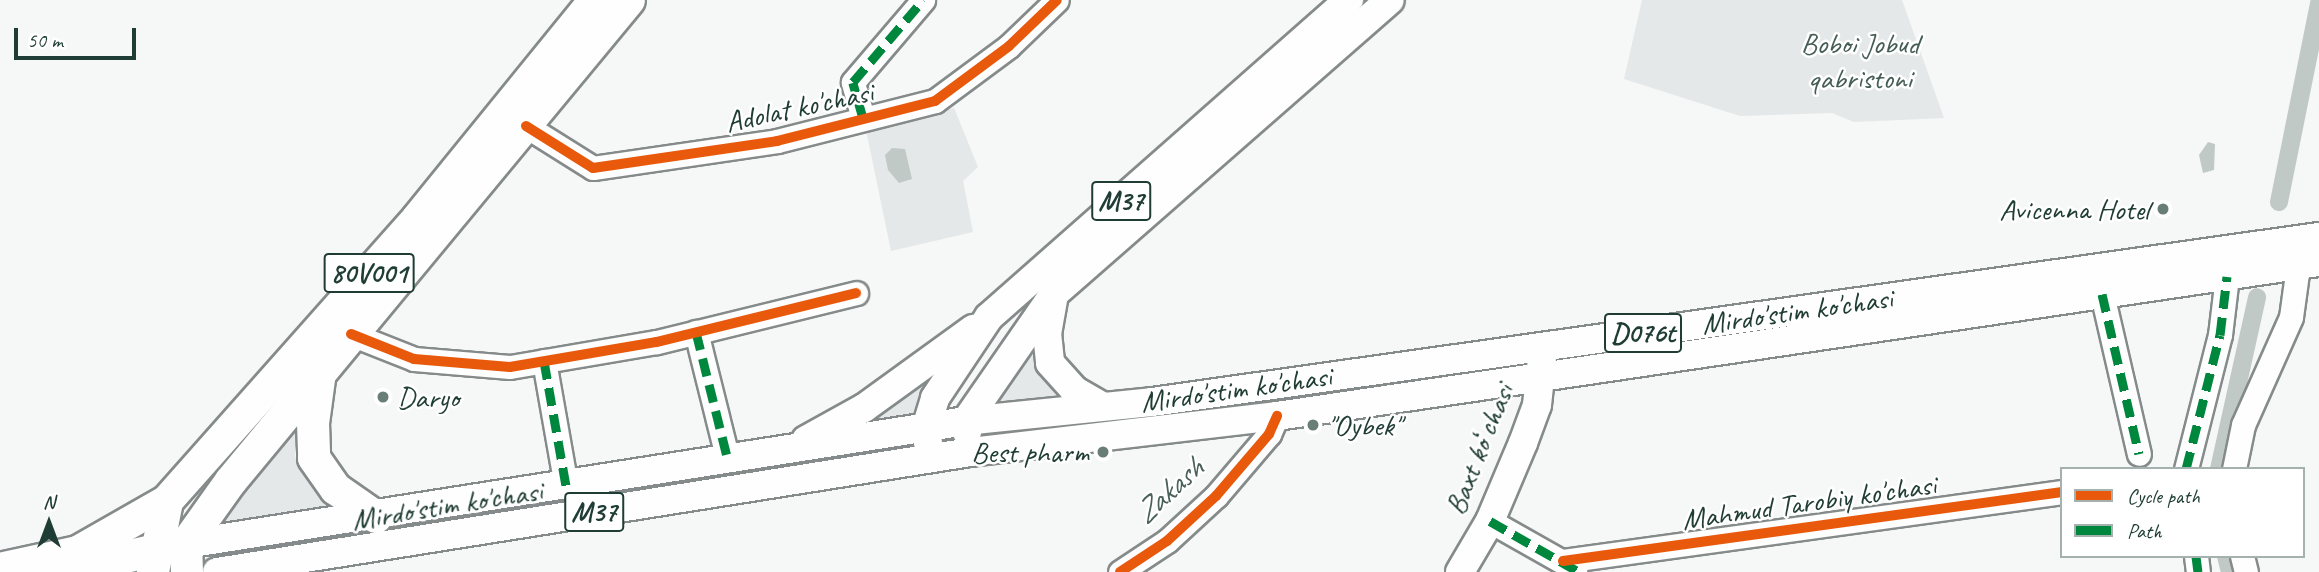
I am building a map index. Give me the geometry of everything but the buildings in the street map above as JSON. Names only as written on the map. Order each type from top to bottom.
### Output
[{"type":"highway","name":"80V001","points":[[153,561],[167,501],[418,218],[595,0]]},
{"type":"highway","name":"80V001","points":[[186,558],[320,370],[629,0]]},
{"type":"highway","points":[[320,370],[313,423],[314,458],[336,489],[376,517]]},
{"type":"highway","points":[[0,569],[78,552],[167,501]]},
{"type":"highway","name":"Mirdo'stim ko'chasi","points":[[46,572],[186,558]]},
{"type":"main road","name":"M37","points":[[787,450],[864,408],[989,317],[1349,0]]},
{"type":"main road","name":"M37","points":[[966,421],[1054,294],[1390,0]]},
{"type":"main road","name":"Mirdo'stim ko'chasi","points":[[186,558],[376,517],[966,421],[1100,405],[1152,402],[2319,237]]},
{"type":"main road","name":"Mirdo'stim ko'chasi","points":[[217,572],[970,452],[1277,416],[2308,264]]},
{"type":"main road","points":[[1054,294],[1048,333],[1050,363],[1074,390],[1100,405]]},
{"type":"main road","name":"M37","points":[[929,459],[926,428],[935,398],[989,317]]},
{"type":"main road","name":"Baxt koʻchasi","points":[[1460,572],[1490,521],[1533,418],[1543,375],[1541,346]]},
{"type":"main road","points":[[966,421],[970,452]]},
{"type":"street","name":"Adolat ko'chasi","points":[[863,118],[853,82],[923,0]]},
{"type":"street","name":"Adolat ko'chasi","points":[[526,126],[593,168],[776,141],[935,101],[1009,46],[1058,0]]},
{"type":"street","points":[[2234,467],[2243,425],[2291,317],[2308,264]]},
{"type":"street","points":[[2187,467],[2218,348],[2227,276]]},
{"type":"street","points":[[351,334],[414,359],[510,367],[696,332],[856,293]]},
{"type":"street","points":[[2102,294],[2139,454]]},
{"type":"street","points":[[696,332],[728,460]]},
{"type":"street","points":[[544,361],[566,486]]},
{"type":"street","points":[[1120,572],[1167,541],[1216,496],[1269,434],[1277,416]]},
{"type":"street","name":"Mahmud Tarobiy ko'chasi","points":[[1490,521],[1571,566],[2060,492]]},
{"type":"shaded area","points":[[954,108],[978,167],[963,181],[973,232],[891,251],[866,130]]},
{"type":"shaded area","points":[[2208,142],[2215,144],[2214,170],[2203,173],[2199,155]]},
{"type":"shaded area","points":[[892,148],[905,149],[912,179],[899,183],[888,170],[885,155]]},
{"type":"green space","name":"Boboi Jobud qabristoni","points":[[1642,0],[1902,0],[1944,118],[1854,122],[1832,113],[1740,116],[1624,79]]},
{"type":"green space","points":[[1034,341],[1036,363],[1059,401],[994,409],[987,398]]},
{"type":"green space","points":[[963,346],[908,421],[853,426]]},
{"type":"green space","points":[[298,424],[295,456],[300,470],[317,495],[339,509],[219,524]]},
{"type":"waterway","points":[[2279,202],[2319,3]]},
{"type":"waterway","points":[[2219,467],[2257,297]]},
{"type":"waterway","points":[[2226,558],[2230,572]]},
{"type":"marked path","points":[[863,118],[853,82],[923,0]]},
{"type":"marked path","points":[[2187,467],[2220,335],[2227,276]]},
{"type":"marked path","points":[[2102,294],[2139,454]]},
{"type":"marked path","points":[[696,332],[728,460]]},
{"type":"marked path","points":[[544,361],[566,486]]},
{"type":"marked path","points":[[1490,521],[1579,572]]},
{"type":"marked path","points":[[2196,558],[2198,572]]},
{"type":"cycle path","points":[[526,126],[593,168],[777,141],[935,101],[1009,46],[1057,0]]},
{"type":"cycle path","points":[[351,334],[414,359],[510,367],[657,342],[856,293]]},
{"type":"cycle path","points":[[1120,572],[1167,541],[1216,496],[1269,434],[1277,416]]},
{"type":"cycle path","points":[[1563,561],[2060,492]]},
{"type":"place","name":"Avicenna Hotel","points":[[2163,209]]},
{"type":"place","name":"Daryo","points":[[383,397]]},
{"type":"place","name":"\"Oybek\"","points":[[1313,425]]},
{"type":"place","name":"Best pharm","points":[[1103,452]]},
{"type":"water label","name":"Zakash","points":[[1169,491]]}]
